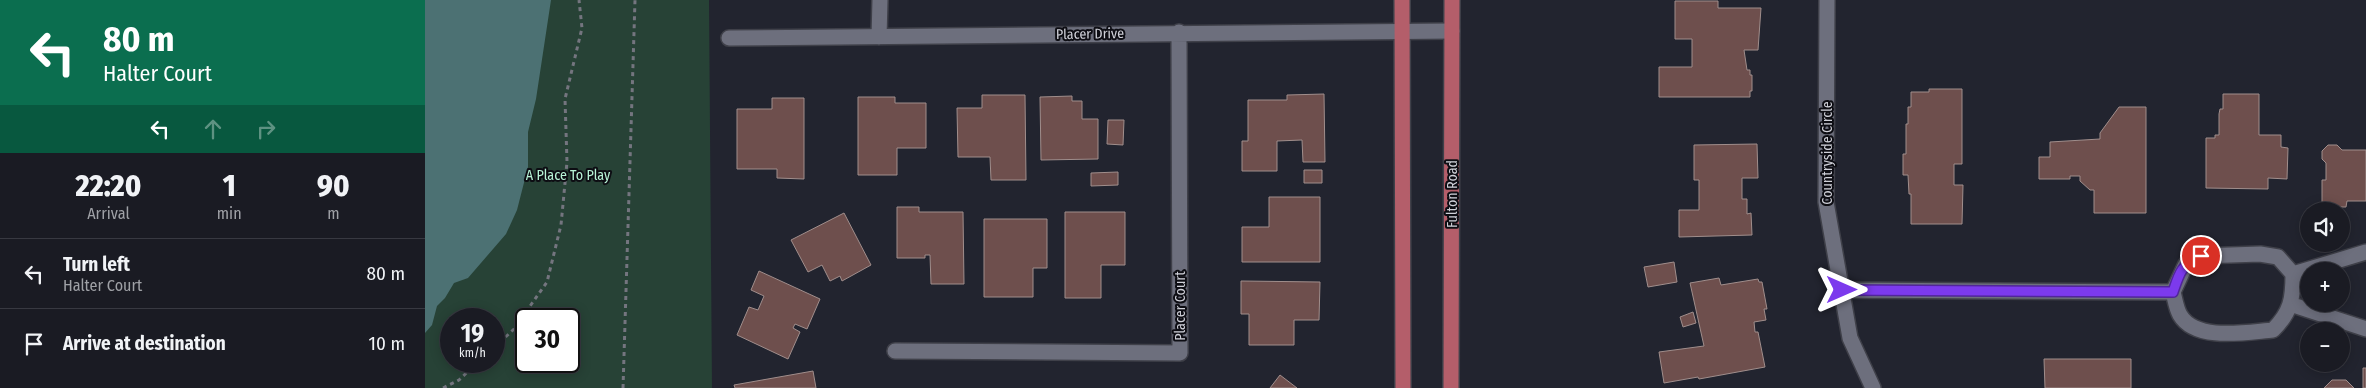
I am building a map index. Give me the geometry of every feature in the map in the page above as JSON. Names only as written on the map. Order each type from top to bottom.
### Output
[{"type":"main road","points":[[1402,0],[1403,388]]},
{"type":"main road","name":"Fulton Road","points":[[1451,388],[1452,0]]},
{"type":"street","points":[[879,0],[879,37]]},
{"type":"street","name":"Countryside Circle","points":[[1827,0],[1826,202],[1850,338],[1873,388]]},
{"type":"street","name":"Placer Drive","points":[[729,38],[1179,32],[1452,31]]},
{"type":"street","name":"Placer Court","points":[[895,351],[1180,353],[1179,32]]},
{"type":"street","points":[[2293,274],[2366,252]]},
{"type":"street","points":[[2260,254],[2278,257],[2293,274],[2293,295],[2286,317],[2273,330],[2215,334],[2198,330],[2181,316],[2173,292],[2178,277],[2186,264],[2201,256],[2260,254]]},
{"type":"street","points":[[1842,290],[2173,292]]},
{"type":"street","points":[[2290,304],[2366,329]]},
{"type":"path","points":[[505,338],[513,330],[547,282],[561,225],[567,162],[565,99],[582,28],[579,0]]},
{"type":"path","points":[[623,388],[635,0]]},
{"type":"path","points":[[443,388],[459,380],[466,373]]},
{"type":"green space","name":"A Place To Play","points":[[425,0],[709,0],[712,388],[425,388]]},
{"type":"shaded area","points":[[425,0],[551,0],[536,99],[528,132],[528,167],[517,210],[506,234],[468,278],[454,283],[445,298],[437,306],[432,325],[425,333]]},
{"type":"building","points":[[1675,1],[1718,1],[1718,8],[1761,8],[1758,50],[1744,50],[1747,70],[1750,70],[1750,75],[1752,75],[1750,97],[1659,97],[1659,67],[1692,67],[1692,39],[1675,39]]},
{"type":"building","points":[[1929,89],[1962,89],[1962,164],[1954,164],[1954,185],[1963,185],[1962,224],[1911,224],[1911,194],[1909,194],[1908,175],[1903,175],[1903,154],[1906,154],[1908,107],[1911,107],[1911,92],[1929,92]]},
{"type":"building","points":[[1324,94],[1325,162],[1303,162],[1302,140],[1277,141],[1277,171],[1242,171],[1242,141],[1248,141],[1248,100],[1287,100],[1287,95]]},
{"type":"building","points":[[2223,94],[2259,94],[2259,135],[2281,135],[2281,147],[2288,148],[2287,179],[2268,178],[2268,189],[2206,188],[2206,138],[2215,138],[2215,135],[2219,135],[2219,114],[2220,109],[2223,109]]},
{"type":"building","points":[[982,95],[1025,95],[1026,180],[991,180],[990,157],[958,157],[957,108],[982,108]]},
{"type":"building","points":[[1072,96],[1072,101],[1082,101],[1082,119],[1098,119],[1098,159],[1041,160],[1040,97]]},
{"type":"building","points":[[858,97],[895,97],[895,103],[926,103],[926,148],[897,148],[897,175],[858,175]]},
{"type":"building","points":[[772,98],[804,98],[804,179],[777,178],[777,169],[737,169],[737,109],[772,109]]},
{"type":"building","points":[[2119,107],[2146,107],[2146,213],[2094,213],[2094,190],[2090,190],[2080,181],[2080,176],[2070,176],[2070,179],[2039,179],[2039,157],[2050,157],[2050,142],[2100,139],[2100,133]]},
{"type":"building","points":[[1108,120],[1124,120],[1123,145],[1107,144]]},
{"type":"building","points":[[1757,144],[1758,178],[1742,178],[1742,199],[1747,199],[1747,214],[1751,213],[1752,235],[1679,237],[1679,210],[1699,210],[1699,180],[1694,180],[1694,145]]},
{"type":"building","points":[[2328,145],[2337,145],[2342,150],[2366,150],[2366,201],[2322,202],[2322,180],[2326,180],[2326,163],[2322,159],[2322,151]]},
{"type":"building","points":[[1304,170],[1322,170],[1322,183],[1304,183]]},
{"type":"building","points":[[1118,172],[1118,185],[1091,186],[1091,173]]},
{"type":"building","points":[[1269,197],[1320,197],[1320,262],[1242,262],[1242,227],[1269,227]]},
{"type":"building","points":[[897,207],[919,207],[919,212],[963,212],[964,284],[931,284],[930,255],[925,255],[925,258],[897,258]]},
{"type":"building","points":[[1065,212],[1125,212],[1125,265],[1101,265],[1101,298],[1065,298]]},
{"type":"building","points":[[844,213],[871,265],[842,281],[840,276],[830,281],[822,265],[808,272],[791,240]]},
{"type":"building","points":[[984,219],[1047,219],[1047,268],[1033,268],[1033,297],[984,297]]},
{"type":"building","points":[[1674,262],[1677,282],[1648,287],[1644,267]]},
{"type":"building","points":[[759,271],[820,299],[807,329],[795,324],[793,328],[800,332],[788,359],[737,335],[749,307],[758,310],[764,296],[751,290]]},
{"type":"building","points":[[1719,278],[1721,285],[1758,279],[1759,282],[1762,282],[1767,309],[1764,309],[1766,320],[1754,322],[1755,332],[1758,332],[1765,367],[1699,379],[1698,377],[1664,383],[1659,352],[1704,346],[1690,283]]},
{"type":"building","points":[[1241,281],[1320,282],[1319,320],[1294,320],[1294,345],[1249,345],[1249,314],[1241,314]]},
{"type":"building","points":[[1693,312],[1696,323],[1683,327],[1680,317]]},
{"type":"building","points":[[2044,359],[2131,359],[2131,388],[2045,388]]},
{"type":"building","points":[[2363,368],[2366,368],[2366,388],[2363,388]]},
{"type":"building","points":[[813,371],[816,388],[735,388],[734,385]]},
{"type":"building","points":[[1280,375],[1297,388],[1270,388]]},
{"type":"building","points":[[2332,380],[2346,380],[2354,388],[2324,388]]},
{"type":"route","points":[[1842,290],[2173,292],[2178,277],[2186,264],[2201,256]]}]
